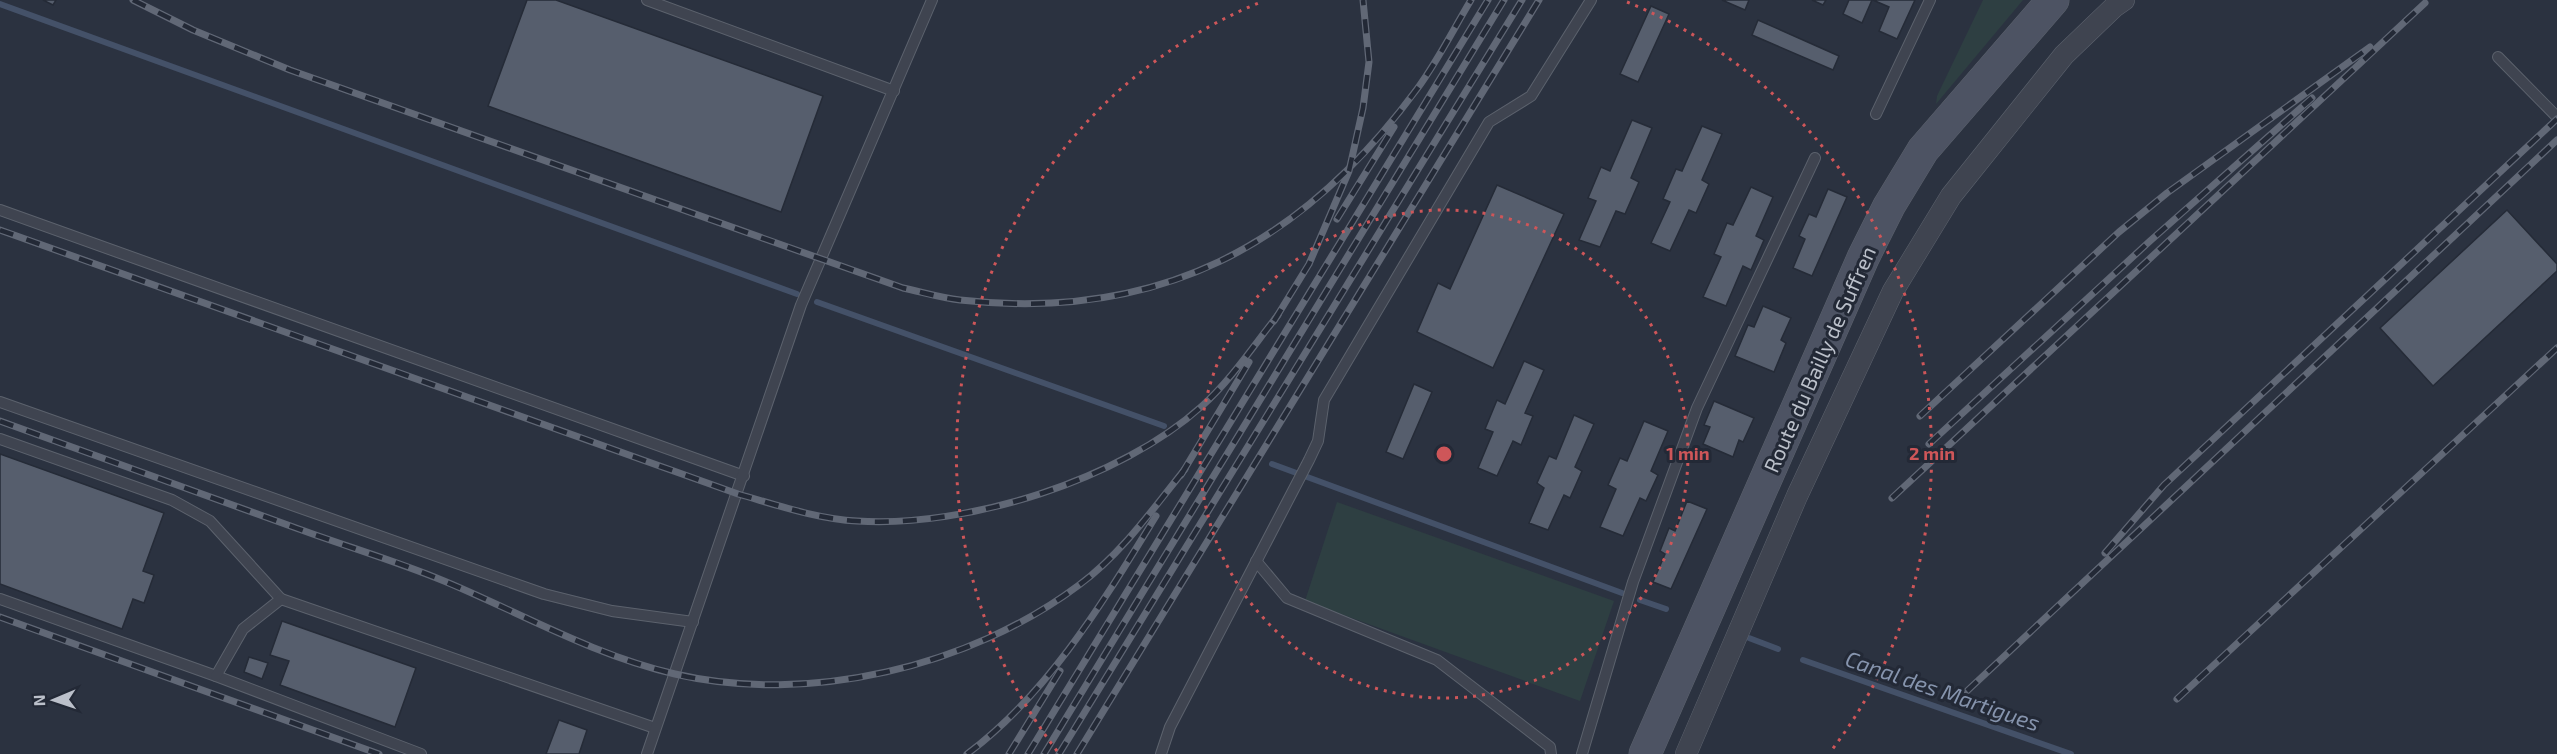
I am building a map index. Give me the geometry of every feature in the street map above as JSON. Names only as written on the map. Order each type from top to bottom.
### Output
[{"type":"main road","name":"Route du Bailly de Suffren","points":[[1645,754],[1863,258],[1889,206],[1923,150],[2053,0]]},
{"type":"street","points":[[1686,754],[1797,496],[1893,291],[1951,196],[2064,55],[2124,0]]},
{"type":"lane","points":[[647,0],[894,91]]},
{"type":"lane","points":[[647,754],[801,305],[932,0]]},
{"type":"lane","points":[[1161,754],[1170,727],[1310,460],[1318,441],[1324,400],[1489,122],[1531,96],[1591,0]]},
{"type":"lane","points":[[1876,114],[1930,0]]},
{"type":"lane","points":[[2498,57],[2557,117]]},
{"type":"lane","points":[[1582,754],[1633,582],[1697,408],[1815,158]]},
{"type":"lane","points":[[0,210],[744,476]]},
{"type":"lane","points":[[0,402],[544,594],[612,611],[693,622]]},
{"type":"lane","points":[[0,439],[172,500],[210,521],[281,599],[655,728]]},
{"type":"lane","points":[[1256,561],[1287,598],[1437,660],[1550,747],[1551,754]]},
{"type":"lane","points":[[0,599],[216,676],[421,754]]},
{"type":"lane","points":[[216,676],[243,629],[281,599]]},
{"type":"shaded area","points":[[1983,0],[2023,0],[1936,104],[1937,96]]},
{"type":"shaded area","points":[[1337,502],[1614,601],[1580,701],[1305,601]]},
{"type":"building","points":[[43,0],[56,0],[53,5]]},
{"type":"building","points":[[527,0],[556,0],[823,96],[781,212],[488,106]]},
{"type":"building","points":[[1722,0],[1749,0],[1745,10]]},
{"type":"building","points":[[1812,0],[1826,0],[1823,5]]},
{"type":"building","points":[[1849,0],[1872,0],[1862,23],[1843,14]]},
{"type":"building","points":[[1873,0],[1915,0],[1897,39],[1879,31],[1889,7]]},
{"type":"building","points":[[1651,6],[1669,14],[1638,82],[1620,74]]},
{"type":"building","points":[[1758,20],[1839,56],[1833,70],[1752,35]]},
{"type":"building","points":[[1632,120],[1652,128],[1631,178],[1639,182],[1625,214],[1616,211],[1600,247],[1579,240],[1596,201],[1588,198],[1601,167],[1610,171]]},
{"type":"building","points":[[1702,126],[1722,134],[1702,180],[1709,184],[1696,213],[1689,210],[1670,251],[1651,243],[1670,202],[1663,199],[1676,169],[1682,171]]},
{"type":"building","points":[[1497,185],[1564,214],[1493,368],[1417,332],[1438,283],[1450,289]]},
{"type":"building","points":[[1751,187],[1773,197],[1756,236],[1764,240],[1751,270],[1743,266],[1726,306],[1703,297],[1721,257],[1714,254],[1727,223],[1733,225]]},
{"type":"building","points":[[1828,189],[1847,197],[1812,276],[1793,268],[1805,239],[1799,236],[1809,214],[1816,217]]},
{"type":"building","points":[[2507,210],[2557,264],[2557,271],[2433,386],[2380,328]]},
{"type":"building","points":[[1763,306],[1791,318],[1781,340],[1786,343],[1774,372],[1735,356],[1748,325],[1754,327]]},
{"type":"building","points":[[1524,361],[1544,370],[1525,413],[1533,416],[1521,445],[1513,441],[1497,476],[1478,468],[1493,432],[1485,429],[1497,400],[1505,404]]},
{"type":"building","points":[[1414,384],[1432,392],[1403,459],[1386,452]]},
{"type":"building","points":[[1714,401],[1754,418],[1743,442],[1739,440],[1733,457],[1703,444],[1710,427],[1704,425]]},
{"type":"building","points":[[1574,415],[1594,424],[1575,467],[1582,471],[1570,498],[1564,495],[1548,530],[1529,523],[1544,488],[1537,483],[1549,456],[1556,459]]},
{"type":"building","points":[[1644,421],[1668,431],[1651,471],[1658,475],[1646,501],[1640,498],[1623,536],[1600,527],[1616,489],[1608,485],[1620,458],[1627,461]]},
{"type":"building","points":[[0,454],[164,513],[143,571],[154,575],[144,603],[133,599],[122,629],[0,584]]},
{"type":"building","points":[[1687,501],[1707,509],[1671,589],[1653,582],[1665,554],[1660,551],[1669,528],[1675,531]]},
{"type":"building","points":[[282,621],[416,668],[395,727],[280,685],[289,661],[270,655]]},
{"type":"building","points":[[249,657],[268,663],[262,679],[244,672]]},
{"type":"building","points":[[559,720],[587,730],[579,754],[546,754]]},
{"type":"waterway","points":[[0,4],[797,294]]},
{"type":"waterway","points":[[817,302],[1164,426]]},
{"type":"waterway","points":[[1272,464],[1622,593]]},
{"type":"waterway","points":[[1640,600],[1666,609]]},
{"type":"waterway","points":[[1749,638],[1778,649]]},
{"type":"waterway","name":"Canal des Martigues","points":[[1803,660],[2071,754]]},
{"type":"railway","points":[[133,0],[193,30],[290,70],[903,288],[960,300],[1032,304],[1099,298],[1161,284],[1219,262],[1274,231],[1324,191],[1372,144],[1424,79],[1471,0]]},
{"type":"railway","points":[[1274,321],[1309,264],[1349,171],[1363,108],[1369,62],[1363,0]]},
{"type":"railway","points":[[1028,754],[1488,0]]},
{"type":"railway","points":[[1044,754],[1504,0]]},
{"type":"railway","points":[[1059,754],[1522,0]]},
{"type":"railway","points":[[1077,754],[1539,0]]},
{"type":"railway","points":[[1892,498],[2425,3]]},
{"type":"railway","points":[[1920,416],[2119,232],[2167,193],[2370,47]]},
{"type":"railway","points":[[1929,444],[2150,241],[2312,98]]},
{"type":"railway","points":[[2105,553],[2164,485],[2557,119]]},
{"type":"railway","points":[[1337,219],[1394,127]]},
{"type":"railway","points":[[1967,691],[2557,140]]},
{"type":"railway","points":[[0,230],[738,494],[812,514],[857,521],[900,521],[946,516],[993,507],[1040,494],[1086,477],[1129,456],[1168,432],[1213,396],[1278,315]]},
{"type":"railway","points":[[2177,699],[2557,348]]},
{"type":"railway","points":[[1181,475],[1249,362]]},
{"type":"railway","points":[[0,421],[426,574],[615,656],[675,674],[726,682],[779,685],[833,681],[886,672],[939,657],[989,638],[1036,614],[1079,585],[1109,559],[1136,530],[1185,469]]},
{"type":"railway","points":[[967,754],[996,730],[1049,675],[1095,613],[1156,516]]},
{"type":"railway","points":[[0,617],[379,754]]},
{"type":"railway","points":[[1009,754],[1060,671]]}]
